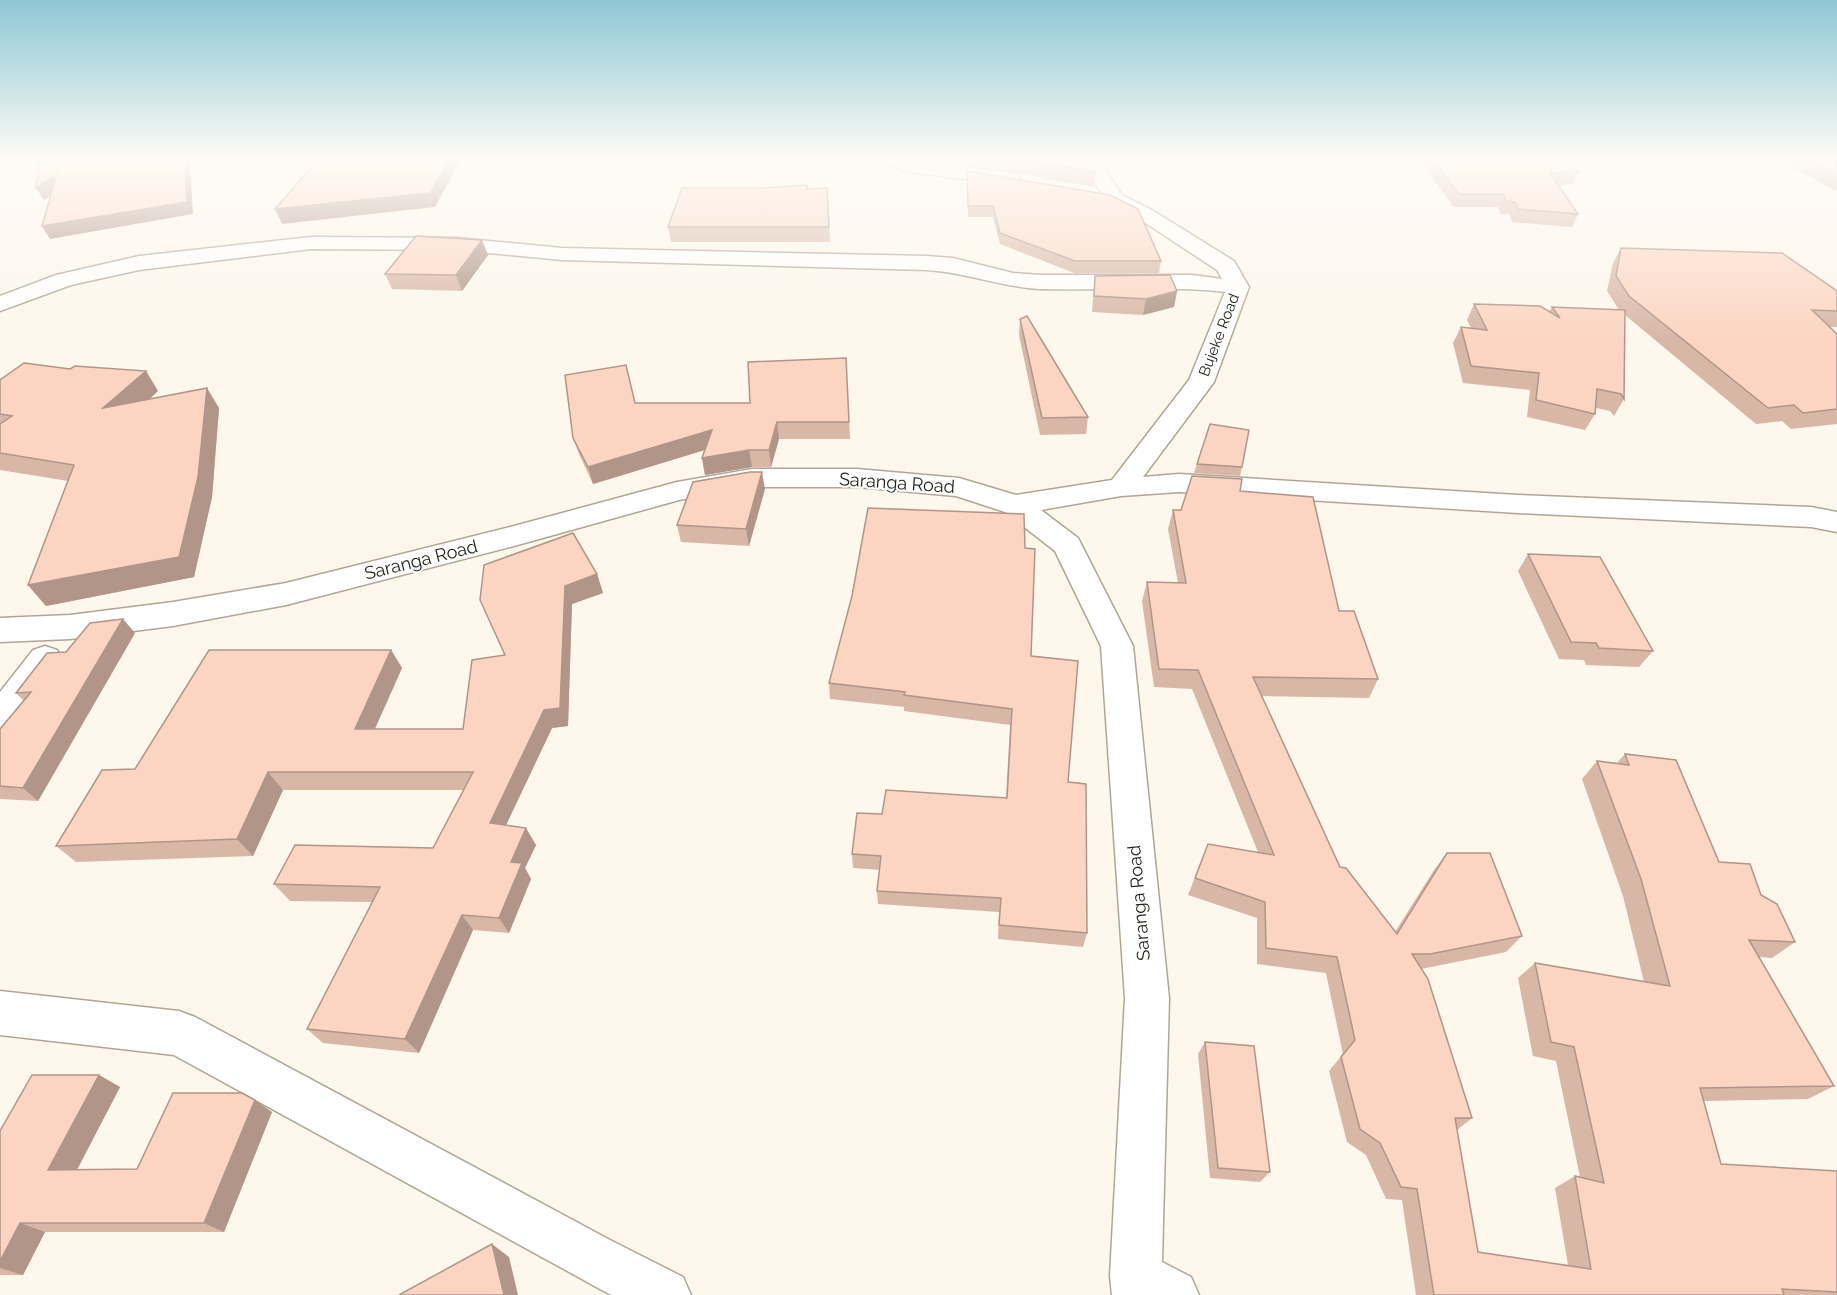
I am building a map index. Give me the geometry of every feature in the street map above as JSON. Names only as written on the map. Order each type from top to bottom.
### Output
[{"type":"street","name":"Bujeke Road","points":[[1121,487],[1201,382],[1238,287],[1226,266],[1152,218]]},
{"type":"street","points":[[0,304],[64,280],[139,263],[311,243],[457,244],[562,254],[926,263],[953,265],[1013,279],[1041,282],[1193,282],[1238,287]]},
{"type":"street","name":"Saranga Road","points":[[0,630],[70,627],[173,614],[285,594],[479,545],[677,491],[752,478],[857,478],[959,487],[1015,505],[1067,545],[1117,646],[1147,998],[1149,1289]]},
{"type":"street","points":[[1015,505],[1121,487],[1179,483],[1506,503],[1811,517],[1837,522]]},
{"type":"street","points":[[0,717],[70,627]]},
{"type":"street","points":[[0,1013],[178,1033],[582,1253],[665,1295]]},
{"type":"building","points":[[44,218],[88,218],[42,226]]},
{"type":"building","points":[[671,218],[829,218],[829,227],[668,227]]},
{"type":"building","points":[[996,218],[1142,218],[1161,261],[1075,261],[1000,233]]},
{"type":"building","points":[[416,236],[482,240],[456,275],[385,274]]},
{"type":"building","points":[[1621,248],[1782,253],[1837,291],[1837,311],[1812,310],[1837,334],[1837,409],[1803,413],[1794,405],[1768,408],[1629,296],[1616,276]]},
{"type":"building","points":[[1170,275],[1177,291],[1146,299],[1094,296],[1095,276]]},
{"type":"building","points":[[1474,304],[1540,306],[1560,318],[1552,307],[1625,310],[1624,399],[1621,394],[1597,389],[1595,414],[1536,400],[1539,373],[1471,366],[1461,327],[1487,330]]},
{"type":"building","points":[[1027,316],[1088,417],[1042,418],[1020,319]]},
{"type":"building","points":[[846,358],[849,422],[777,422],[769,450],[749,450],[702,458],[712,430],[588,467],[573,438],[565,375],[626,365],[635,403],[750,403],[748,362]]},
{"type":"building","points":[[24,363],[70,369],[75,366],[146,371],[103,408],[207,388],[198,477],[179,557],[28,585],[74,465],[0,453],[0,424],[12,416],[0,414],[0,380]]},
{"type":"building","points":[[1210,424],[1249,430],[1242,467],[1197,464]]},
{"type":"building","points":[[762,472],[746,529],[677,525],[693,482]]},
{"type":"building","points":[[1192,476],[1242,479],[1240,491],[1313,497],[1339,611],[1354,611],[1378,679],[1253,677],[1340,867],[1346,868],[1397,934],[1447,853],[1490,853],[1522,936],[1430,954],[1412,954],[1428,979],[1472,1118],[1455,1118],[1478,1252],[1591,1269],[1575,1176],[1604,1183],[1574,1047],[1551,1042],[1535,963],[1670,986],[1641,879],[1597,761],[1629,765],[1625,754],[1676,760],[1719,862],[1750,864],[1761,895],[1777,904],[1795,942],[1749,940],[1834,1086],[1700,1088],[1721,1164],[1837,1171],[1837,1292],[1782,1289],[1784,1295],[1434,1295],[1417,1189],[1401,1187],[1380,1143],[1360,1129],[1341,1057],[1355,1040],[1337,957],[1266,948],[1265,902],[1195,878],[1208,844],[1274,855],[1198,670],[1159,669],[1147,582],[1186,583],[1173,510],[1181,510]]},
{"type":"building","points":[[868,508],[1024,514],[1025,548],[1035,549],[1031,656],[1078,661],[1068,782],[1086,784],[1087,933],[999,925],[1001,898],[877,891],[881,856],[852,854],[857,813],[882,814],[886,790],[1007,798],[1012,709],[829,683],[852,596]]},
{"type":"building","points":[[573,533],[597,574],[565,586],[560,708],[544,710],[490,823],[526,828],[511,862],[522,863],[499,918],[462,915],[405,1039],[307,1029],[380,887],[274,884],[295,845],[433,848],[473,772],[268,772],[237,839],[56,846],[102,770],[135,769],[209,650],[391,650],[355,729],[463,729],[472,660],[505,655],[480,600],[484,565]]},
{"type":"building","points":[[1528,554],[1600,557],[1653,651],[1599,648],[1596,643],[1571,642]]},
{"type":"building","points":[[123,619],[23,788],[0,786],[0,729],[31,692],[16,693],[47,653],[66,652],[90,623]]},
{"type":"building","points":[[1205,1042],[1254,1046],[1270,1172],[1218,1168]]},
{"type":"building","points":[[32,1075],[99,1075],[48,1170],[137,1169],[173,1093],[242,1093],[255,1100],[204,1223],[20,1223],[0,1261],[0,1131]]},
{"type":"building","points":[[492,1244],[504,1295],[399,1295]]}]
